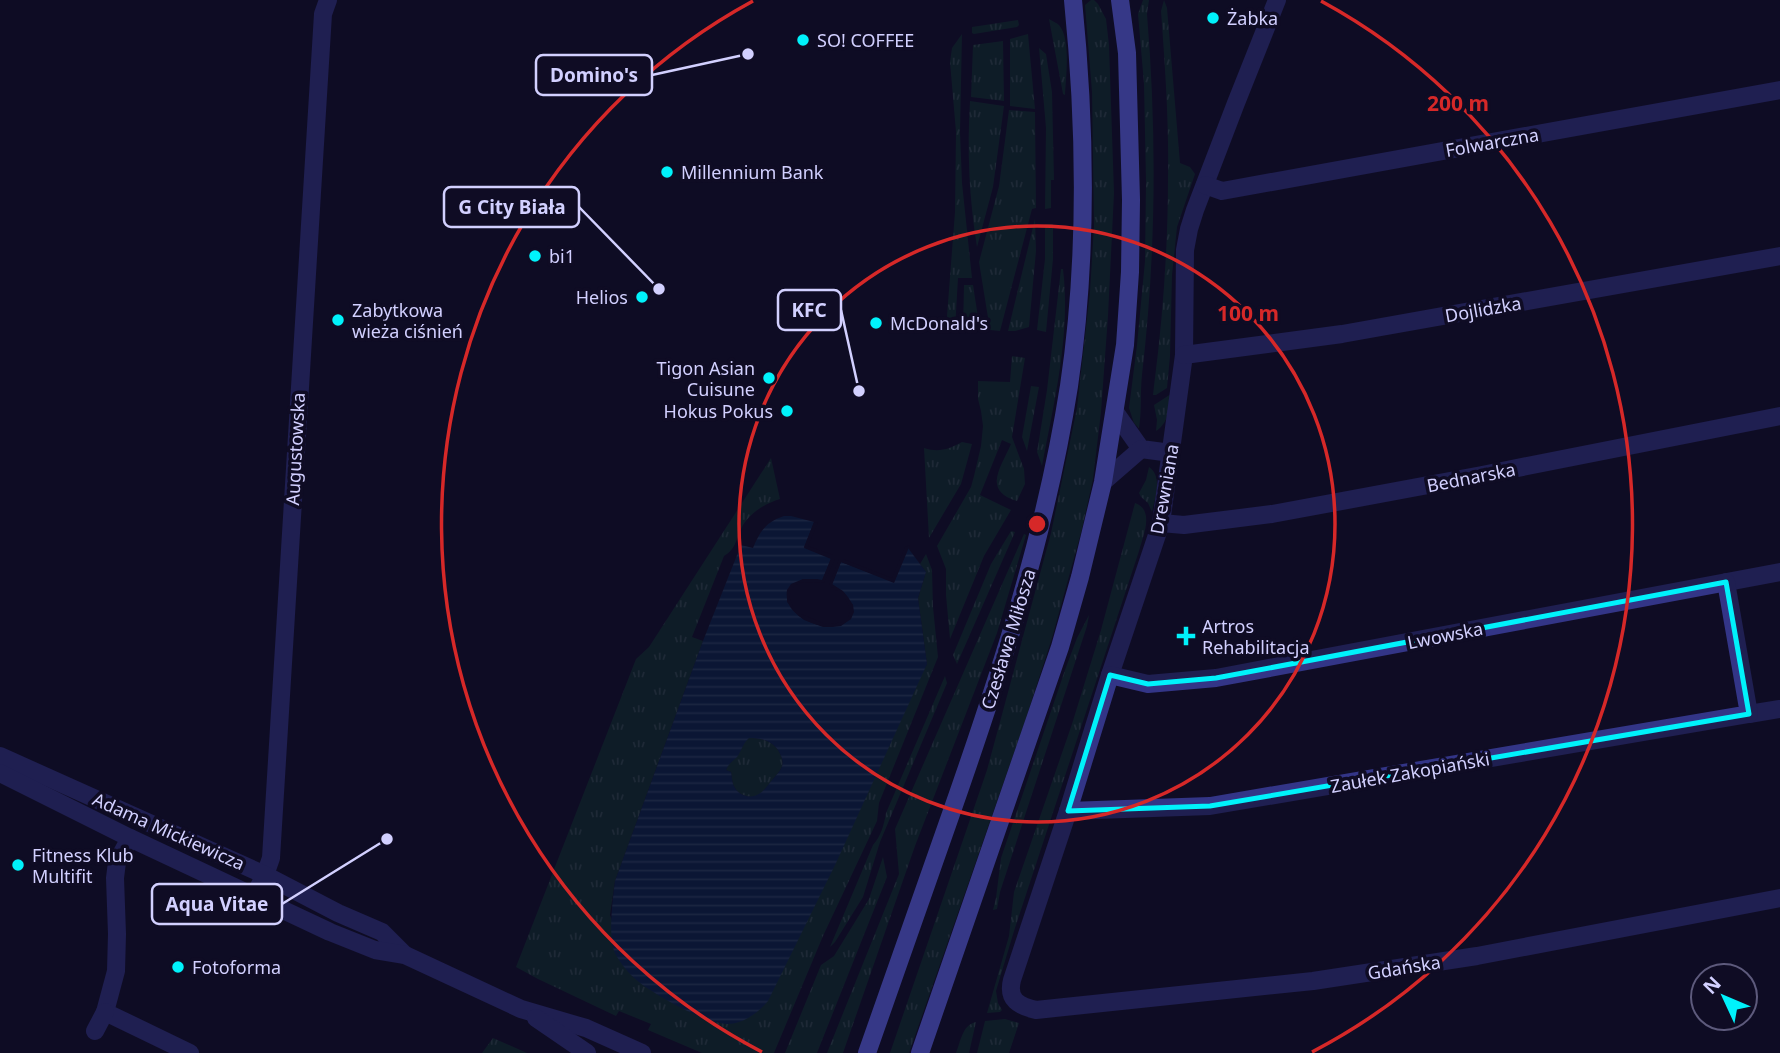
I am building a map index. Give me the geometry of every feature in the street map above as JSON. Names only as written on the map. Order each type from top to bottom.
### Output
[{"type":"main road","name":"Czesława Miłosza","points":[[867,1053],[971,757],[1013,628],[1034,555],[1058,450],[1069,384],[1081,268],[1084,155],[1073,0]]},
{"type":"main road","points":[[920,1053],[1060,647],[1103,482],[1125,345],[1130,272],[1127,53],[1121,0]]},
{"type":"street","name":"Augustowska","points":[[254,896],[271,858],[323,14],[328,0]]},
{"type":"street","name":"Drewniana","points":[[1025,1007],[1017,1003],[1010,987],[1161,523],[1185,355],[1185,250],[1189,229],[1277,0]]},
{"type":"street","name":"Folwarczna","points":[[1205,185],[1222,191],[1780,90]]},
{"type":"street","name":"Dojlidzka","points":[[1185,355],[1342,334],[1780,256]]},
{"type":"street","points":[[1115,412],[1141,449],[1171,453]]},
{"type":"street","name":"Bednarska","points":[[1161,523],[1184,525],[1272,514],[1780,416]]},
{"type":"street","points":[[1103,482],[1141,449]]},
{"type":"street","name":"Lwowska","points":[[1110,675],[1148,684],[1216,678],[1780,572]]},
{"type":"street","points":[[1727,582],[1749,714]]},
{"type":"street","name":"Zaułek Zakopiański","points":[[1068,811],[1210,806],[1780,709]]},
{"type":"street","name":"Adama Mickiewicza","points":[[0,756],[265,875],[338,913],[382,932],[405,955]]},
{"type":"street","name":"Adama Mickiewicza","points":[[0,773],[130,838],[330,932],[375,950],[405,955],[521,1009],[586,1028],[642,1053]]},
{"type":"street","points":[[66,806],[82,807],[95,797]]},
{"type":"street","points":[[95,1031],[104,1012],[116,971],[117,862],[141,818]]},
{"type":"street","points":[[283,910],[292,889]]},
{"type":"street","name":"Gdańska","points":[[1025,1007],[1036,1010],[1313,982],[1477,956],[1780,898]]},
{"type":"street","points":[[330,932],[338,913]]},
{"type":"street","name":"Adama Mickiewicza","points":[[521,1009],[587,1053]]},
{"type":"street","points":[[104,1012],[190,1053]]},
{"type":"highlighted area","points":[[1726,582],[1749,714],[1210,806],[1068,811],[1110,675],[1148,684],[1216,678]]},
{"type":"green space","points":[[1091,0],[1098,4],[1106,19],[1114,193],[1101,412],[1093,479],[1052,638],[909,1053],[890,1053],[987,770],[1051,533],[1077,408],[1090,292],[1094,226],[1092,92],[1085,5]]},
{"type":"green space","points":[[1143,0],[1149,0],[1147,14],[1154,195],[1139,428],[1134,423],[1129,408],[1145,261],[1144,84],[1138,14]]},
{"type":"green space","points":[[1164,0],[1167,8],[1180,163],[1190,167],[1195,174],[1177,227],[1167,388],[1153,395],[1167,229],[1168,136],[1161,11]]},
{"type":"green space","points":[[1049,19],[1059,25],[1065,39],[1065,95],[1063,94]]},
{"type":"green space","points":[[1018,20],[1017,27],[972,33],[972,27]]},
{"type":"green space","points":[[962,34],[962,183],[972,278],[958,278],[955,329],[946,329],[955,212],[956,132],[950,62],[952,48]]},
{"type":"green space","points":[[1028,34],[1035,109],[1010,106],[1010,39]]},
{"type":"green space","points":[[1003,41],[1004,101],[971,97],[973,45]]},
{"type":"green space","points":[[1039,48],[1046,54],[1052,92],[1054,180],[1051,180],[1051,208],[1045,209],[1046,128]]},
{"type":"green space","points":[[970,101],[1004,106],[993,187],[977,247],[969,174]]},
{"type":"green space","points":[[1009,110],[1035,112],[1036,208],[1032,209],[1000,331],[990,330],[979,262],[999,186]]},
{"type":"green space","points":[[1035,219],[1036,251],[1029,327],[1008,331]]},
{"type":"green space","points":[[1045,224],[1053,224],[1053,259],[1046,332],[1037,330],[1045,259]]},
{"type":"green space","points":[[1061,269],[1065,293],[1063,343],[1042,466],[1037,452]]},
{"type":"green space","points":[[964,285],[973,285],[980,330],[963,330]]},
{"type":"green space","points":[[1012,356],[1025,358],[1012,437],[1024,469],[1025,484],[1017,501],[1006,497],[1000,491],[997,477],[1011,444],[1002,440],[980,495],[1011,510],[984,556],[950,639],[946,569],[937,546],[971,487],[974,476],[983,426],[978,381],[1010,382]]},
{"type":"green space","points":[[1031,386],[1039,387],[1027,451],[1022,437]]},
{"type":"green space","points":[[1171,394],[1166,419],[1156,431],[1154,405]]},
{"type":"green space","points":[[962,442],[972,444],[961,484],[929,538],[924,448],[944,449]]},
{"type":"green space","points":[[771,458],[780,499],[752,514],[741,529],[733,548],[724,556],[692,637],[703,641],[615,881],[610,915],[632,976],[657,994],[696,1014],[729,1024],[927,664],[918,598],[926,572],[920,564],[926,554],[932,570],[938,657],[879,803],[877,821],[823,936],[774,1053],[702,1053],[648,1030],[651,1024],[619,1011],[616,1016],[516,967],[636,659],[649,647]]},
{"type":"green space","points":[[1149,467],[1157,482],[1152,512],[1139,493]]},
{"type":"green space","points":[[1135,503],[1145,511],[1143,538],[996,991],[1002,1010],[987,1013],[1009,936],[1014,892],[1072,724],[1101,630]]},
{"type":"green space","points":[[1011,531],[1015,532],[957,664],[953,655],[991,564]]},
{"type":"green space","points":[[1024,534],[1026,535],[997,633],[915,846],[843,1053],[827,1053],[899,874],[895,829]]},
{"type":"green space","points":[[1089,615],[1000,892],[997,909],[993,910],[1001,858],[1065,670]]},
{"type":"green space","points":[[945,676],[947,683],[880,842],[863,897],[830,947],[880,834],[886,813]]},
{"type":"green space","points":[[749,738],[762,739],[772,744],[783,762],[780,771],[764,790],[753,797],[737,791],[731,772],[726,770]]},
{"type":"green space","points":[[883,857],[887,877],[817,1053],[785,1053],[821,965],[834,956],[869,899]]},
{"type":"green space","points":[[1005,1019],[1019,1023],[1009,1053],[977,1053],[985,1021]]},
{"type":"green space","points":[[976,1022],[969,1053],[956,1053],[965,1030]]},
{"type":"green space","points":[[493,1038],[527,1053],[482,1053]]},
{"type":"water","points":[[784,516],[814,522],[804,547],[831,558],[822,581],[803,579],[787,590],[789,605],[794,611],[806,620],[822,626],[834,626],[851,619],[853,605],[842,591],[832,585],[841,562],[894,582],[908,548],[926,572],[918,598],[927,664],[836,863],[768,1001],[750,1017],[727,1024],[677,1006],[630,974],[613,948],[613,898],[615,881],[741,545],[753,548],[764,528]],"holes":[[[749,738],[765,740],[772,744],[782,758],[777,774],[761,792],[753,796],[743,795],[736,790],[731,772],[726,770]]]},
{"type":"pier","points":[[814,522],[818,523],[808,546],[833,555],[835,559],[824,583],[799,583],[789,596],[793,606],[801,614],[823,623],[842,622],[850,612],[845,599],[829,585],[839,559],[892,578],[905,547],[910,545],[894,583],[841,562],[832,584],[848,597],[854,612],[851,619],[841,626],[823,627],[804,620],[787,602],[787,590],[791,584],[803,579],[822,580],[831,559],[804,548]]},
{"type":"place","name":"Żabka","points":[[1213,18]]},
{"type":"place","name":"SO! COFFEE","points":[[803,40]]},
{"type":"place","name":"Domino's","points":[[748,54]]},
{"type":"place","name":"Millennium Bank","points":[[667,172]]},
{"type":"place","name":"bi1","points":[[535,256]]},
{"type":"place","name":"G City Biała","points":[[659,289]]},
{"type":"place","name":"Helios","points":[[642,297]]},
{"type":"place","name":"Zabytkowa wieża ciśnień","points":[[338,320]]},
{"type":"place","name":"McDonald's","points":[[876,323]]},
{"type":"place","name":"Tigon Asian Cuisune","points":[[769,378]]},
{"type":"place","name":"KFC","points":[[859,391]]},
{"type":"place","name":"Hokus Pokus","points":[[787,411]]},
{"type":"place","name":"Artros Rehabilitacja","points":[[1186,636]]},
{"type":"place","name":"Aqua Vitae","points":[[387,839]]},
{"type":"place","name":"Fitness Klub Multifit","points":[[18,865]]},
{"type":"place","name":"Fotoforma","points":[[178,967]]}]
